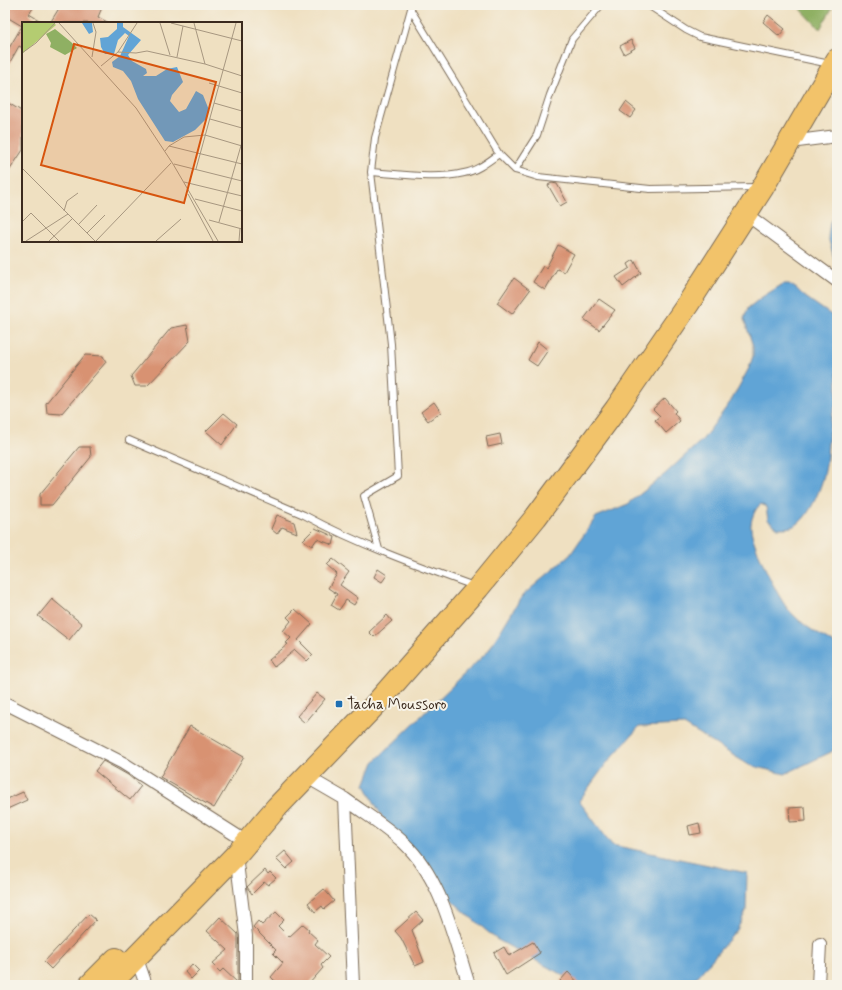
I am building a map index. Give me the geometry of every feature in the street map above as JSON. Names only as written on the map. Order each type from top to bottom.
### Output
[{"type":"highway","points":[[90,985],[238,846],[307,777],[391,687],[478,588],[536,516],[616,409],[688,304],[763,187],[835,62]]},
{"type":"highway","points":[[109,985],[238,846]]},
{"type":"street","points":[[790,142],[837,136]]},
{"type":"street","points":[[746,214],[837,281]]},
{"type":"street","points":[[5,703],[123,763],[238,846],[246,936],[246,985]]},
{"type":"street","points":[[307,777],[345,799],[403,842],[423,867],[441,899],[469,985]]},
{"type":"street","points":[[345,799],[353,985]]},
{"type":"street","points":[[818,985],[820,944]]},
{"type":"street","points":[[136,956],[146,985]]},
{"type":"lane","points":[[515,170],[537,135],[550,94],[572,39],[601,5]]},
{"type":"lane","points":[[648,5],[686,30],[700,37],[835,62]]},
{"type":"lane","points":[[411,7],[499,154],[515,170],[538,177],[650,189],[763,187]]},
{"type":"lane","points":[[379,549],[364,496],[398,476],[391,344],[371,172],[375,138],[411,7]]},
{"type":"lane","points":[[371,172],[429,177],[465,173],[482,165],[499,154]]},
{"type":"lane","points":[[129,440],[379,549],[478,588]]},
{"type":"green space","points":[[797,5],[834,5],[820,29]]},
{"type":"water","points":[[837,212],[837,268],[828,237],[830,222]]},
{"type":"water","points":[[783,284],[789,284],[797,289],[804,296],[837,319],[837,402],[831,418],[825,472],[811,508],[800,522],[794,526],[788,528],[778,528],[768,520],[766,507],[761,504],[753,515],[751,528],[755,545],[760,557],[772,582],[788,609],[805,625],[837,646],[837,747],[831,752],[785,774],[749,765],[684,725],[639,727],[606,764],[579,801],[612,845],[747,873],[746,911],[737,930],[698,976],[681,985],[581,985],[496,939],[442,891],[407,845],[382,817],[365,785],[374,762],[488,651],[522,596],[570,555],[596,517],[628,504],[665,474],[703,439],[731,401],[749,368],[753,356],[753,346],[744,319],[748,308]]},
{"type":"building","points":[[5,5],[35,5],[29,14],[42,22],[22,22],[22,26],[5,16]]},
{"type":"building","points":[[61,5],[103,5],[98,17],[107,22],[51,22]]},
{"type":"building","points":[[768,15],[785,29],[779,36],[763,22]]},
{"type":"building","points":[[22,26],[22,48],[19,46],[5,71],[5,55]]},
{"type":"building","points":[[631,40],[635,48],[624,54],[620,46]]},
{"type":"building","points":[[5,101],[22,111],[22,152],[5,177]]},
{"type":"building","points":[[626,102],[636,110],[630,118],[620,111]]},
{"type":"building","points":[[552,183],[557,184],[567,202],[560,206],[548,185]]},
{"type":"building","points":[[558,245],[574,254],[564,272],[557,269],[545,290],[533,282],[543,266],[546,268]]},
{"type":"building","points":[[634,260],[641,273],[623,287],[616,277],[630,268],[628,264]]},
{"type":"building","points":[[514,278],[530,290],[512,314],[497,303]]},
{"type":"building","points":[[599,299],[615,310],[599,330],[584,319]]},
{"type":"building","points":[[187,325],[190,341],[147,386],[135,386],[131,376],[171,328]]},
{"type":"building","points":[[538,342],[548,350],[537,366],[528,360]]},
{"type":"building","points":[[85,355],[103,356],[106,362],[61,414],[47,413],[46,403]]},
{"type":"building","points":[[665,398],[676,411],[674,413],[680,421],[666,433],[655,420],[660,416],[653,409]]},
{"type":"building","points":[[434,402],[441,412],[428,421],[421,412]]},
{"type":"building","points":[[224,413],[237,424],[222,445],[206,431]]},
{"type":"building","points":[[500,434],[502,444],[488,447],[486,437]]},
{"type":"building","points":[[79,447],[90,447],[91,457],[52,505],[40,505],[40,494]]},
{"type":"building","points":[[277,515],[294,522],[297,533],[282,527],[277,534],[271,529]]},
{"type":"building","points":[[315,528],[335,537],[333,545],[317,539],[312,546],[303,540]]},
{"type":"building","points":[[333,559],[349,572],[340,585],[358,598],[354,605],[346,600],[339,610],[331,605],[337,594],[328,588],[337,574],[327,565]]},
{"type":"building","points":[[378,569],[387,575],[382,582],[374,577]]},
{"type":"building","points":[[52,599],[82,624],[69,640],[38,616]]},
{"type":"building","points":[[295,609],[312,624],[298,640],[313,655],[307,661],[295,650],[274,667],[269,660],[288,644],[286,643],[291,638],[283,631],[291,621],[287,617]]},
{"type":"building","points":[[387,615],[392,621],[374,637],[369,632]]},
{"type":"building","points":[[317,693],[325,699],[305,723],[297,716]]},
{"type":"building","points":[[190,726],[244,757],[214,808],[160,777]]},
{"type":"building","points":[[103,761],[128,775],[141,786],[130,800],[95,771]]},
{"type":"building","points":[[23,792],[27,800],[5,810],[5,800]]},
{"type":"building","points":[[805,807],[806,821],[790,822],[789,808]]},
{"type":"building","points":[[699,823],[701,833],[690,835],[688,826]]},
{"type":"building","points":[[285,851],[294,862],[286,869],[276,859]]},
{"type":"building","points":[[265,870],[268,874],[270,872],[276,878],[268,885],[264,882],[252,894],[247,887]]},
{"type":"building","points":[[324,889],[334,901],[324,909],[322,906],[315,912],[308,903]]},
{"type":"building","points":[[276,912],[284,920],[278,926],[289,937],[303,924],[318,940],[315,944],[329,957],[321,965],[323,968],[308,985],[279,985],[271,977],[283,963],[273,953],[276,950],[253,927],[258,921],[262,925]]},
{"type":"building","points":[[416,912],[423,920],[412,930],[424,962],[415,966],[401,938],[395,931]]},
{"type":"building","points":[[89,914],[96,920],[51,969],[44,962]]},
{"type":"building","points":[[220,917],[238,934],[238,983],[223,969],[220,972],[212,964],[228,950],[207,931]]},
{"type":"building","points":[[533,942],[540,953],[506,975],[494,953],[504,947],[509,956]]},
{"type":"building","points":[[192,964],[199,971],[191,979],[185,972]]},
{"type":"building","points":[[568,972],[580,985],[564,985],[560,981]]},
{"type":"place","name":"Tacha Moussoro","points":[[339,704]]}]
